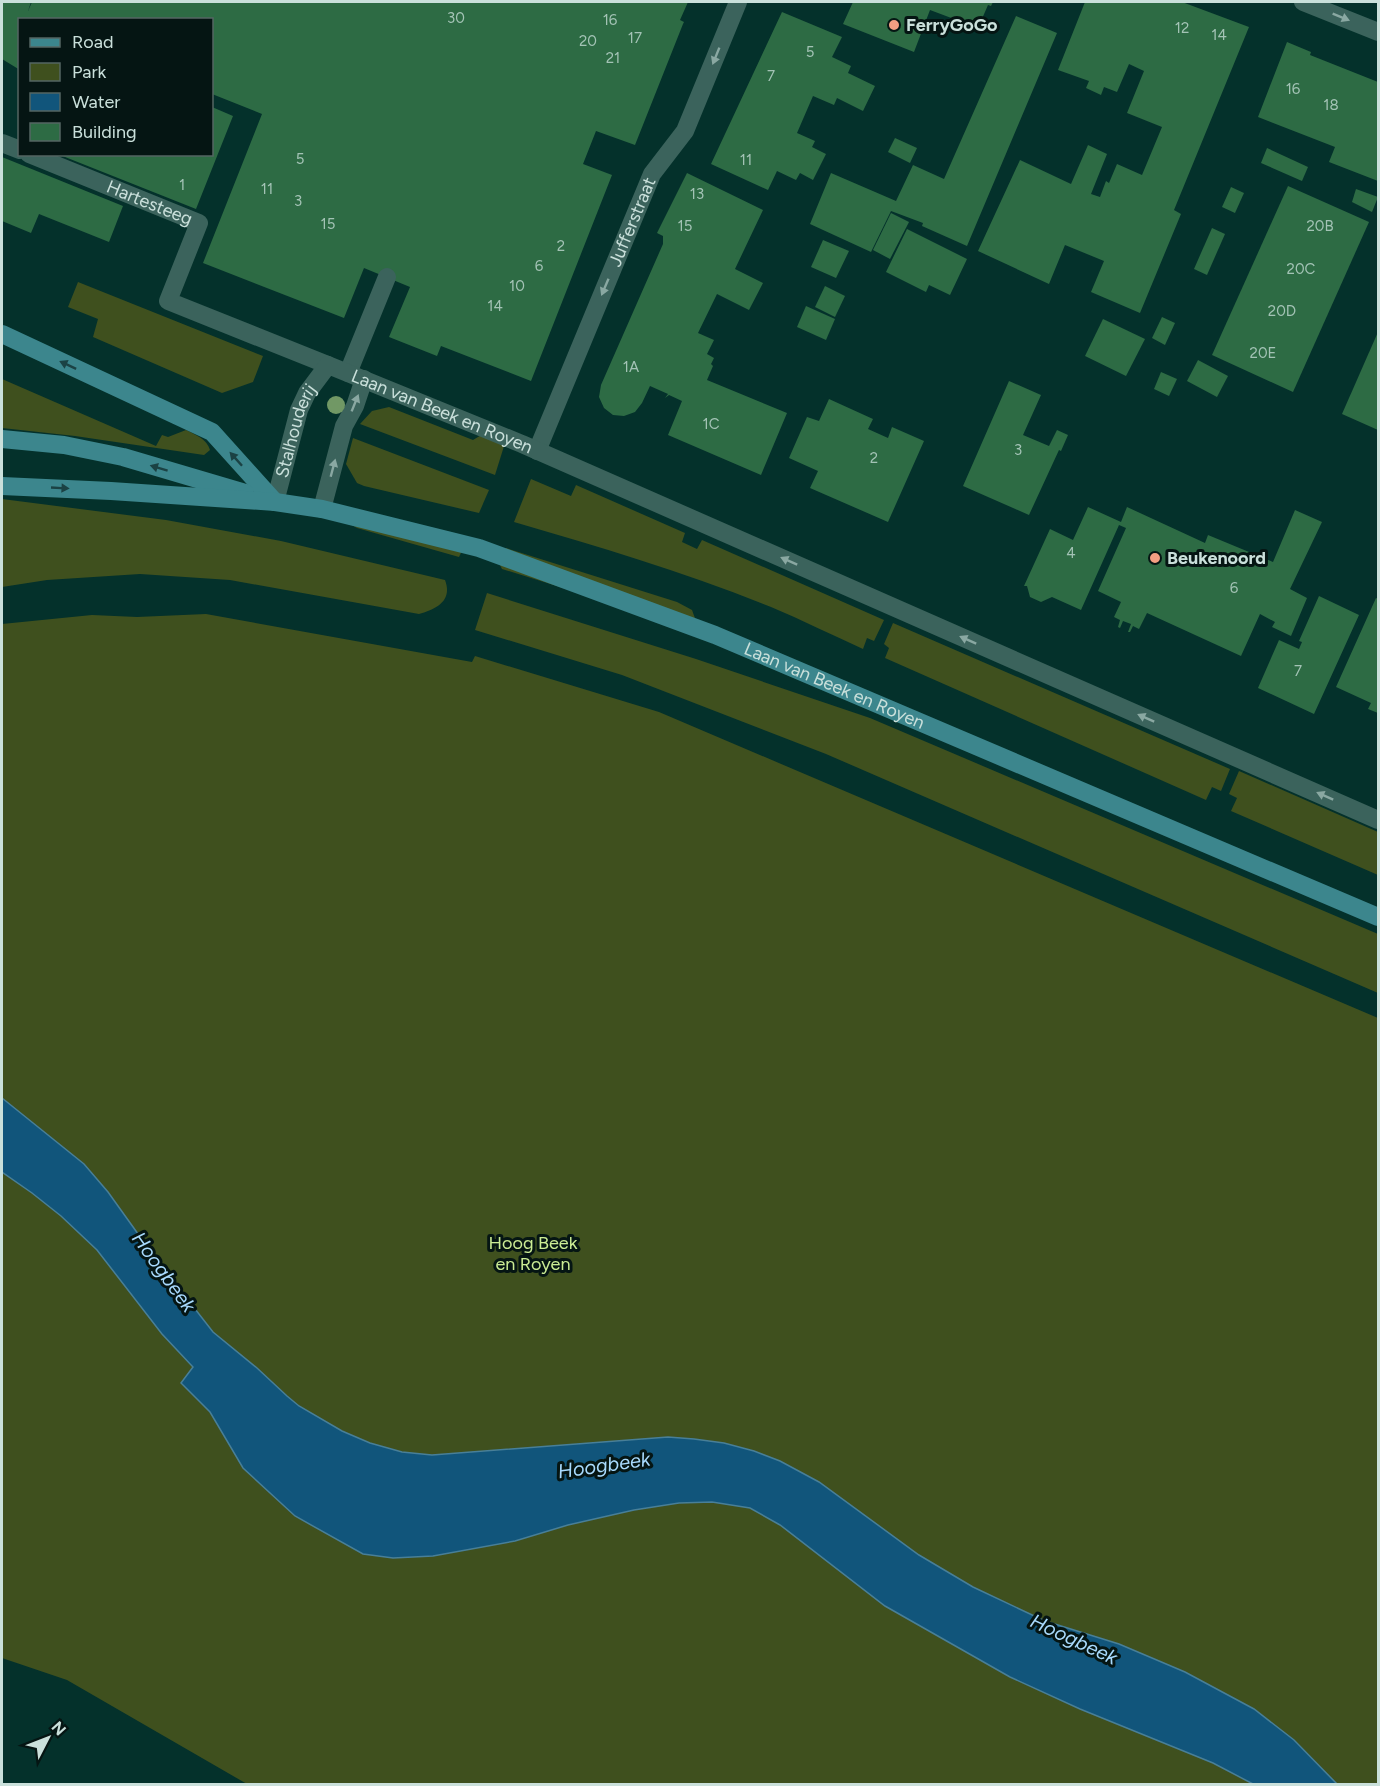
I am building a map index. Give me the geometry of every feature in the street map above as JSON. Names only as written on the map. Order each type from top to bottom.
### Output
[{"type":"main road","points":[[2,334],[212,432],[275,502]]},
{"type":"main road","name":"Laan van Beek en Royen","points":[[2,439],[64,445],[123,457],[275,502]]},
{"type":"main road","name":"Laan van Beek en Royen","points":[[2,486],[275,502],[322,509],[479,548],[715,635],[1378,917]]},
{"type":"street","name":"Jufferstraat","points":[[537,451],[652,174],[685,131],[738,2]]},
{"type":"street","points":[[1303,2],[1378,32]]},
{"type":"street","points":[[2,143],[18,149]]},
{"type":"street","name":"Hartesteeg","points":[[35,156],[199,223],[168,301],[328,365]]},
{"type":"street","points":[[322,509],[344,426],[355,406],[356,376],[387,278]]},
{"type":"street","name":"Laan van Beek en Royen","points":[[328,365],[537,451],[1378,820]]},
{"type":"street","name":"Stalhouderij","points":[[275,502],[299,410],[307,393],[328,365]]},
{"type":"green space","points":[[78,282],[263,356],[253,382],[222,393],[93,337],[98,319],[68,307]]},
{"type":"green space","points":[[2,379],[156,446],[162,435],[168,437],[186,430],[204,440],[210,450],[204,455],[2,428]]},
{"type":"green space","points":[[389,407],[473,440],[483,434],[505,443],[495,475],[360,424],[372,411]]},
{"type":"green space","points":[[353,438],[489,490],[479,513],[357,483],[346,464]]},
{"type":"green space","points":[[531,479],[571,496],[576,485],[685,533],[682,542],[697,549],[702,540],[884,620],[874,641],[867,638],[863,649],[771,607],[708,583],[514,522]]},
{"type":"green space","points":[[2,499],[166,520],[281,541],[445,580],[447,593],[445,599],[437,607],[419,614],[230,580],[140,574],[47,580],[2,587]]},
{"type":"green space","points":[[352,525],[467,540],[459,557]]},
{"type":"green space","points":[[506,548],[677,602],[692,610],[696,621],[691,628],[502,569],[500,565]]},
{"type":"green space","points":[[487,593],[696,659],[870,718],[1378,934],[1378,993],[826,754],[622,675],[475,630]]},
{"type":"green space","name":"Hoog Beek en Royen","points":[[206,614],[472,662],[475,656],[659,712],[1378,1018],[1378,1784],[247,1784],[67,1680],[2,1658],[2,624],[92,615],[137,617]]},
{"type":"green space","points":[[893,623],[1230,769],[1221,791],[1212,787],[1206,800],[885,658],[889,648],[884,644]]},
{"type":"green space","points":[[1239,771],[1378,832],[1378,875],[1231,811],[1237,798],[1229,794]]},
{"type":"water","name":"Hoogbeek","points":[[2,1098],[84,1164],[108,1192],[213,1332],[299,1406],[342,1431],[370,1443],[402,1452],[432,1455],[668,1437],[724,1443],[754,1451],[780,1461],[819,1482],[919,1555],[973,1587],[1045,1621],[1119,1644],[1185,1672],[1254,1709],[1294,1740],[1337,1784],[1253,1784],[1213,1763],[1080,1709],[1010,1677],[885,1606],[780,1525],[750,1508],[712,1502],[679,1503],[634,1510],[568,1525],[515,1541],[433,1556],[393,1558],[363,1554],[295,1516],[243,1468],[210,1412],[181,1383],[193,1367],[162,1334],[97,1250],[61,1216],[2,1172]]},
{"type":"building","points":[[2,2],[31,2],[28,11],[32,2],[688,2],[680,20],[684,22],[635,145],[596,131],[583,164],[612,175],[531,381],[441,346],[437,356],[389,337],[410,287],[364,268],[344,318],[203,263],[262,114],[213,94],[213,18],[18,18],[18,69],[2,59]]},
{"type":"building","points":[[853,2],[993,2],[991,6],[988,5],[978,28],[930,10],[914,52],[843,24]]},
{"type":"building","points":[[1085,2],[1182,2],[1249,27],[1174,210],[1181,214],[1140,313],[1091,292],[1104,261],[1065,245],[1049,284],[978,251],[1020,160],[1071,184],[1088,145],[1107,154],[1091,194],[1100,197],[1106,181],[1109,183],[1117,164],[1142,175],[1162,127],[1127,113],[1144,71],[1129,64],[1117,92],[1104,87],[1101,95],[1086,88],[1089,81],[1058,70]]},
{"type":"building","points":[[782,12],[842,37],[832,57],[851,66],[848,73],[875,86],[863,111],[837,98],[834,105],[813,96],[797,133],[815,141],[812,147],[826,154],[813,180],[800,173],[796,180],[777,171],[768,190],[711,164]]},
{"type":"building","points":[[1016,16],[1057,33],[967,246],[922,226],[923,223],[891,211],[871,252],[810,224],[831,173],[896,201],[913,165],[944,179]]},
{"type":"building","points":[[1287,42],[1311,52],[1310,55],[1378,82],[1378,181],[1329,162],[1335,147],[1258,117]]},
{"type":"building","points":[[213,107],[233,116],[196,209],[63,156],[213,156]]},
{"type":"building","points":[[895,138],[917,148],[910,163],[888,152]]},
{"type":"building","points":[[1267,148],[1308,167],[1302,181],[1261,163]]},
{"type":"building","points":[[2,157],[123,206],[109,242],[39,214],[31,233],[2,221]]},
{"type":"building","points":[[687,173],[763,210],[735,269],[763,283],[749,310],[717,294],[698,333],[714,340],[707,354],[714,358],[707,380],[787,413],[761,475],[668,435],[682,401],[669,395],[665,398],[668,394],[650,386],[635,412],[624,416],[613,415],[604,408],[599,397],[601,385],[663,244],[663,236],[657,233]]},
{"type":"building","points":[[1288,186],[1369,222],[1293,392],[1212,355]]},
{"type":"building","points":[[1231,187],[1244,193],[1235,213],[1222,207]]},
{"type":"building","points":[[1356,189],[1378,197],[1372,212],[1352,202]]},
{"type":"building","points":[[891,213],[909,222],[890,259],[873,250]]},
{"type":"building","points":[[1212,228],[1225,234],[1207,275],[1194,269]]},
{"type":"building","points":[[907,229],[967,259],[950,295],[929,285],[926,292],[886,272]]},
{"type":"building","points":[[823,240],[849,251],[836,278],[811,267]]},
{"type":"building","points":[[825,286],[845,296],[835,317],[815,307]]},
{"type":"building","points":[[806,306],[835,319],[826,340],[797,327]]},
{"type":"building","points":[[1162,317],[1175,323],[1165,345],[1152,338]]},
{"type":"building","points":[[1103,319],[1145,339],[1126,376],[1085,356]]},
{"type":"building","points":[[1378,332],[1378,430],[1342,414]]},
{"type":"building","points":[[1198,360],[1228,376],[1217,397],[1187,381]]},
{"type":"building","points":[[1161,372],[1177,379],[1169,396],[1154,389]]},
{"type":"building","points":[[1009,381],[1041,395],[1023,435],[1049,446],[1057,430],[1068,435],[1029,515],[963,486]]},
{"type":"building","points":[[829,399],[873,419],[868,429],[888,438],[892,427],[924,441],[888,522],[810,488],[818,471],[789,458],[807,417],[819,421]]},
{"type":"building","points":[[1088,507],[1121,522],[1127,507],[1205,543],[1208,535],[1273,562],[1295,510],[1322,522],[1290,589],[1307,598],[1291,636],[1272,627],[1275,622],[1260,614],[1241,656],[1147,613],[1139,629],[1133,626],[1128,632],[1131,624],[1123,621],[1120,628],[1118,627],[1120,620],[1114,617],[1121,602],[1098,591],[1126,528],[1119,525],[1081,610],[1052,597],[1041,602],[1030,597],[1027,586],[1024,586],[1050,529],[1073,540]]},
{"type":"building","points":[[1319,596],[1359,615],[1314,714],[1258,688],[1279,640],[1299,649],[1302,642],[1299,641]]},
{"type":"building","points":[[1376,598],[1378,599],[1378,713],[1368,709],[1371,703],[1336,687]]},
{"type":"place","name":"FerryGoGo","points":[[894,25]]},
{"type":"place","name":"Beukenoord","points":[[1155,558]]}]
